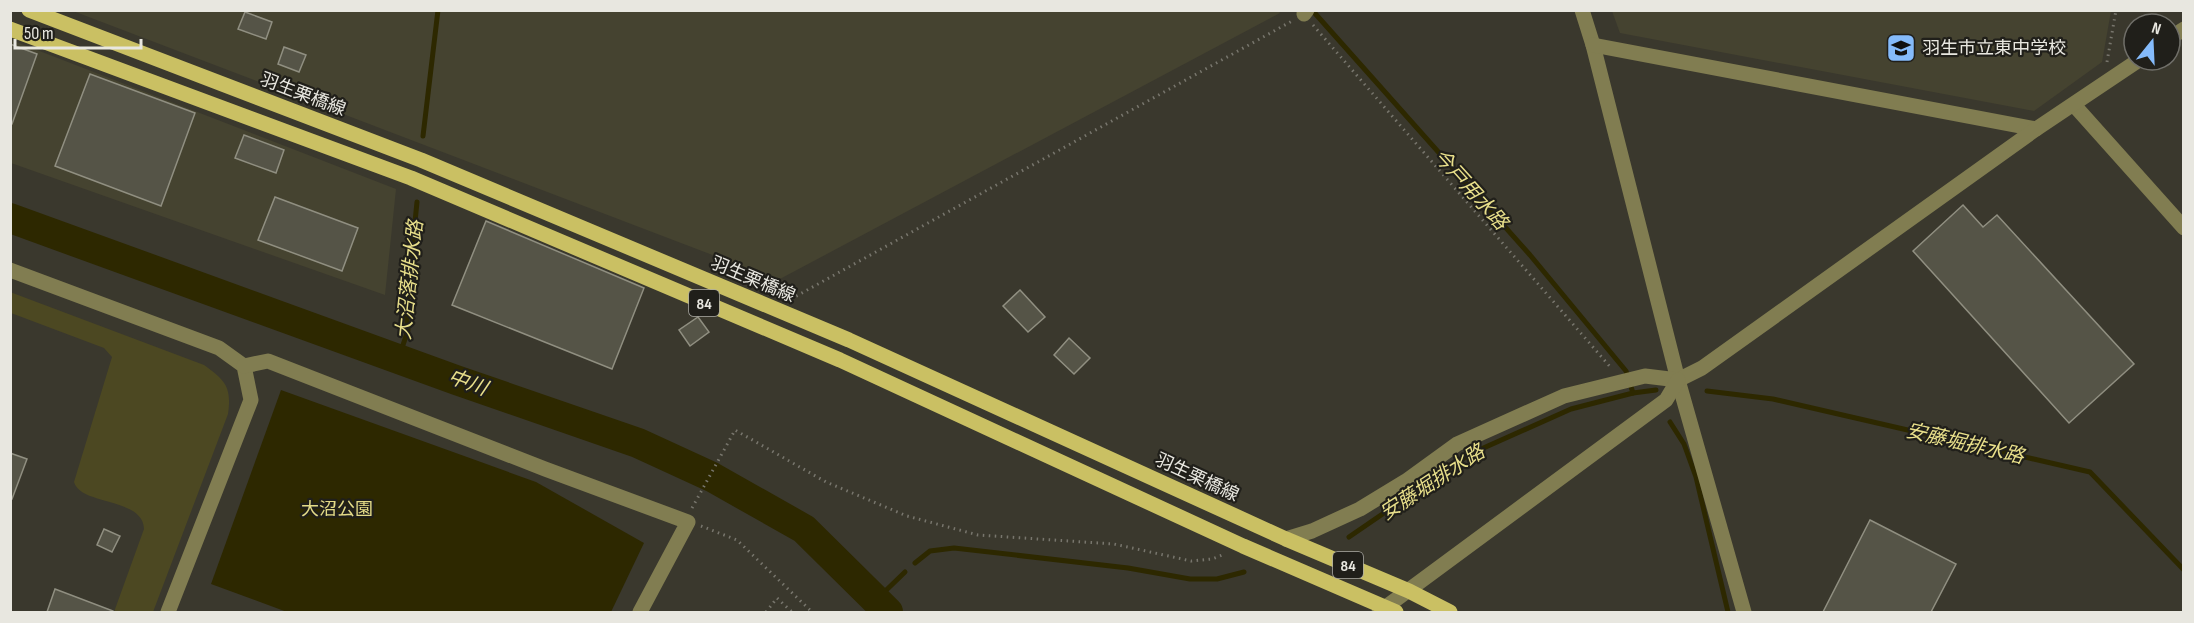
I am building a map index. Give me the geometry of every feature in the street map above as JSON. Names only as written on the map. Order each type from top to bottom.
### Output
[{"type":"main road","name":"羽生栗橋線","points":[[28,10],[421,160],[774,309],[870,350],[1286,539],[1409,591],[1450,612]]},
{"type":"main road","name":"84","points":[[10,28],[411,178],[840,360],[1387,611]]},
{"type":"street","points":[[1581,10],[1593,45],[1678,380],[1744,612]]},
{"type":"street","points":[[1593,45],[2036,129]]},
{"type":"street","points":[[1387,611],[1409,591],[1666,400],[1678,380],[1702,368],[2036,129],[2122,72]]},
{"type":"street","points":[[2074,105],[2184,228]]},
{"type":"street","points":[[10,270],[219,348],[244,366],[250,400],[168,612]]},
{"type":"street","points":[[244,366],[268,361],[688,522],[640,612]]},
{"type":"street","points":[[1286,539],[1312,531],[1360,509],[1457,444],[1564,396],[1644,376],[1678,380]]},
{"type":"path","points":[[2103,85],[2116,10]]},
{"type":"path","points":[[774,309],[1305,12],[1611,366],[1619,381]]},
{"type":"path","points":[[812,612],[736,540],[688,522],[693,507],[735,430],[826,482],[908,516],[978,535],[1114,544],[1191,561],[1212,559],[1243,546]]},
{"type":"path","points":[[766,612],[777,598],[792,612]]},
{"type":"shaded area","points":[[1278,10],[1280,13],[778,280],[73,11]]},
{"type":"shaded area","name":"羽生市立東中学校","points":[[1612,10],[2111,11],[2102,62],[2034,111],[1620,33]]},
{"type":"shaded area","points":[[11,40],[396,189],[385,295],[11,163]]},
{"type":"shaded area","points":[[10,292],[204,365],[222,380],[228,391],[228,414],[153,612],[114,612],[144,529],[141,519],[123,506],[88,495],[79,490],[74,482],[112,357],[104,348],[11,313]]},
{"type":"shaded area","name":"大沼公園","points":[[281,390],[536,482],[644,543],[611,612],[287,612],[211,584]]},
{"type":"building","points":[[245,12],[272,22],[266,39],[238,29]]},
{"type":"building","points":[[10,44],[37,54],[12,124],[10,124]]},
{"type":"building","points":[[284,47],[306,55],[299,72],[278,64]]},
{"type":"building","points":[[90,74],[195,113],[161,206],[55,166]]},
{"type":"building","points":[[244,135],[284,150],[276,173],[235,158]]},
{"type":"building","points":[[275,197],[358,228],[342,271],[258,240]]},
{"type":"building","points":[[1963,205],[1983,227],[1997,215],[2134,364],[2069,423],[1913,251]]},
{"type":"building","points":[[486,221],[644,288],[612,369],[452,305]]},
{"type":"building","points":[[1020,290],[1045,317],[1028,332],[1003,306]]},
{"type":"building","points":[[698,317],[709,332],[690,346],[679,330]]},
{"type":"building","points":[[1069,338],[1090,358],[1074,374],[1054,355]]},
{"type":"building","points":[[10,453],[27,459],[12,499],[10,498]]},
{"type":"building","points":[[1870,520],[1956,564],[1931,612],[1823,612]]},
{"type":"building","points":[[104,529],[120,536],[112,552],[97,545]]},
{"type":"building","points":[[55,589],[113,611],[113,612],[47,612]]},
{"type":"waterway","name":"大沼落排水路","points":[[423,136],[438,10]]},
{"type":"waterway","name":"今戸用水路","points":[[1312,10],[1530,255],[1626,371],[1633,393]]},
{"type":"waterway","name":"大沼落排水路","points":[[399,357],[408,330],[406,311],[417,202]]},
{"type":"waterway","name":"中川","points":[[10,218],[456,380],[638,443],[712,477],[804,529],[888,612]]},
{"type":"waterway","name":"安藤堀排水路","points":[[1349,537],[1470,454],[1571,409],[1633,393],[1656,390]]},
{"type":"waterway","name":"安藤堀排水路","points":[[1707,391],[1773,399],[2090,472],[2184,570]]},
{"type":"waterway","name":"今戸用水路","points":[[1670,422],[1684,444],[1696,477],[1728,612]]},
{"type":"waterway","name":"安藤堀排水路","points":[[915,563],[930,551],[954,548],[1128,568],[1190,579],[1217,579],[1244,572]]},
{"type":"waterway","name":"安藤堀排水路","points":[[876,600],[905,572]]},
{"type":"place","name":"羽生市立東中学校","points":[[1901,48]]}]
